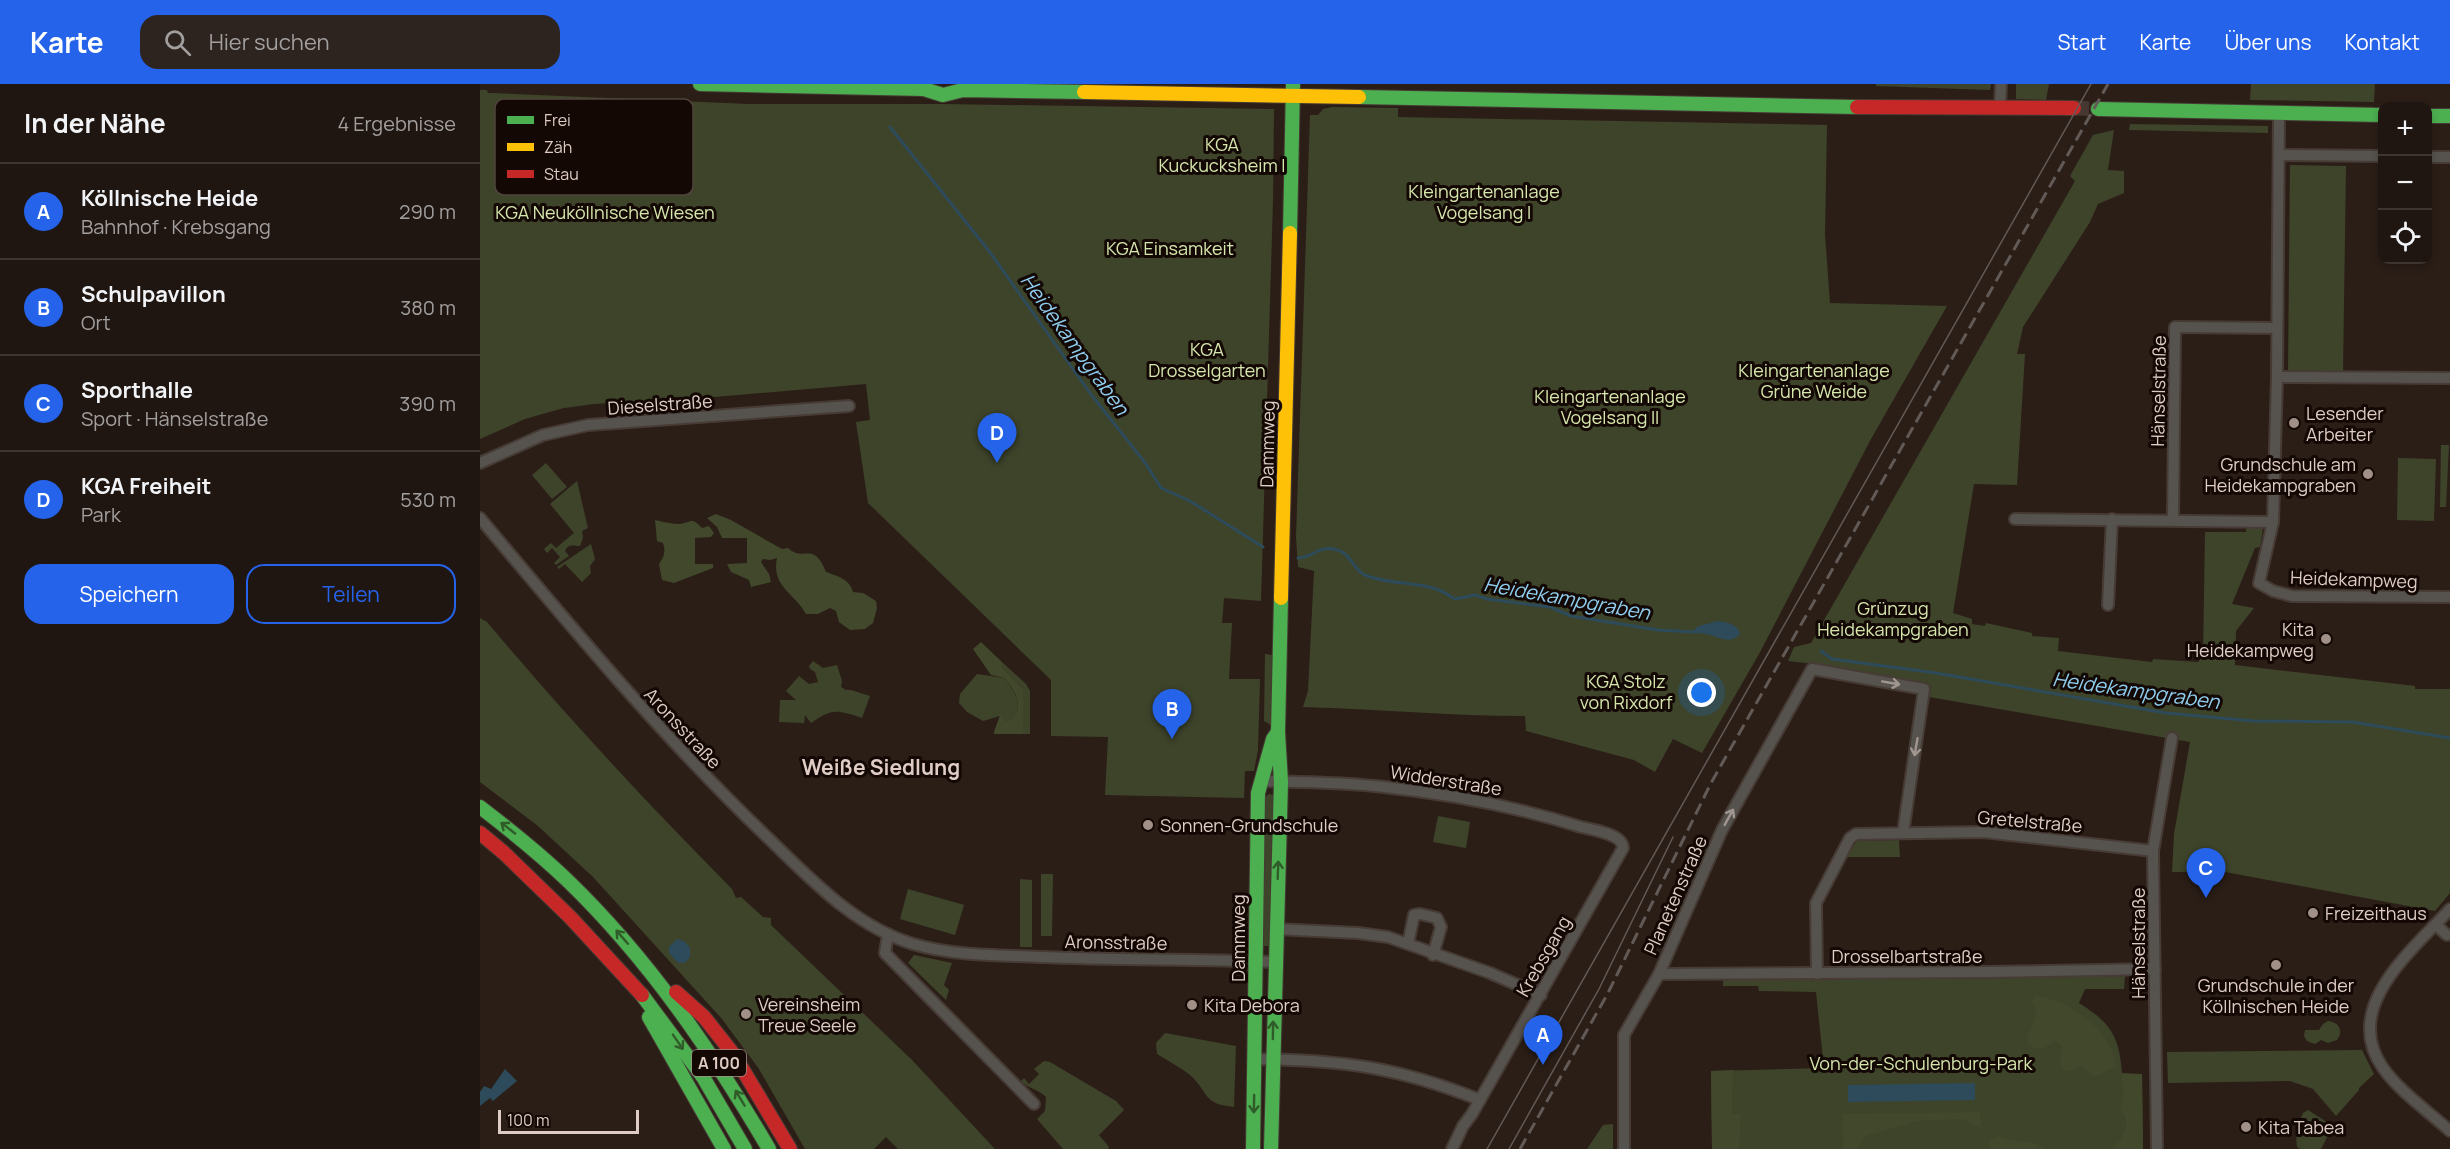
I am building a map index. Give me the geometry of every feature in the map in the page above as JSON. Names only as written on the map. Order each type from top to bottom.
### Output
[{"type":"main road","points":[[700,84],[924,89],[933,94],[951,95],[963,90],[1293,90],[2074,108]]},
{"type":"main road","name":"Dammweg","points":[[1271,1149],[1281,782],[1278,732],[1293,90]]},
{"type":"main road","points":[[2098,109],[2378,115]]},
{"type":"main road","points":[[2432,116],[2450,116]]},
{"type":"main road","name":"Dammweg","points":[[1252,1149],[1258,800],[1273,739],[1278,732]]},
{"type":"main road","name":"A 100","points":[[480,807],[536,850],[608,920],[659,982],[716,1059],[769,1149]]},
{"type":"main road","name":"A 100","points":[[480,832],[567,914],[620,969],[698,1070],[745,1149]]},
{"type":"main road","points":[[659,982],[682,995],[704,1017],[734,1054],[790,1149]]},
{"type":"main road","points":[[642,997],[651,1023],[724,1149]]},
{"type":"street","points":[[2000,108],[2001,84]]},
{"type":"street","points":[[2015,519],[2273,522],[2277,377],[2279,112]]},
{"type":"street","points":[[2279,155],[2378,156]]},
{"type":"street","points":[[2432,157],[2450,157]]},
{"type":"street","name":"Hänselstraße","points":[[2173,520],[2175,327],[2277,328]]},
{"type":"street","points":[[2277,377],[2450,378]]},
{"type":"street","name":"Dieselstraße","points":[[480,462],[543,435],[588,425],[849,406]]},
{"type":"street","name":"Aronsstraße","points":[[480,518],[592,652],[692,763],[811,879],[857,916],[888,934],[932,948],[991,956],[1275,962]]},
{"type":"street","points":[[2108,605],[2112,519]]},
{"type":"street","name":"Heidekampweg","points":[[2273,522],[2259,583],[2273,591],[2292,596],[2450,597]]},
{"type":"street","name":"Planetenstraße","points":[[1624,1149],[1624,1035],[1659,974],[1722,830],[1812,669],[1924,689],[1903,833]]},
{"type":"street","name":"Hänselstraße","points":[[2157,1149],[2152,851],[2172,738]]},
{"type":"street","name":"Widderstraße","points":[[1261,781],[1383,786],[1457,797],[1529,812],[1621,841]]},
{"type":"street","name":"Gretelstraße","points":[[1817,974],[1816,903],[1850,838],[1857,834],[1984,832],[2152,851]]},
{"type":"street","name":"Krebsgang","points":[[1452,1149],[1623,848],[1621,841]]},
{"type":"street","points":[[2450,909],[2387,979],[2372,1009],[2370,1033],[2376,1054],[2390,1077],[2450,1131]]},
{"type":"street","points":[[1408,944],[1414,915],[1437,918],[1441,927],[1433,955]]},
{"type":"street","points":[[2436,925],[2447,935]]},
{"type":"street","points":[[1276,929],[1358,933],[1388,937],[1433,955],[1490,973],[1541,995]]},
{"type":"street","points":[[888,934],[885,953],[1034,1104]]},
{"type":"street","name":"Drosselbartstraße","points":[[1659,974],[2155,969]]},
{"type":"street","points":[[1255,1059],[1342,1062],[1393,1071],[1428,1080],[1480,1100]]},
{"type":"green space","points":[[1876,84],[1991,84],[1990,90],[1876,86]]},
{"type":"green space","points":[[2016,84],[2049,84],[2046,100],[2016,99]]},
{"type":"green space","points":[[2251,84],[2375,84],[2374,102],[2250,100]]},
{"type":"green space","points":[[480,90],[487,90],[488,93],[630,99],[495,99],[495,195],[693,195],[693,102],[1274,109],[1261,601],[1224,598],[1222,623],[1232,623],[1229,679],[1260,679],[1258,750],[1254,771],[1245,771],[1244,798],[1105,795],[1108,737],[1051,736],[1051,680],[868,503],[856,422],[870,420],[866,384],[564,408],[525,419],[480,439]]},
{"type":"green space","points":[[1332,107],[1398,108],[1398,117],[1827,125],[1825,234],[1830,303],[1947,306],[1871,439],[1759,654],[1702,753],[1673,739],[1655,772],[1634,760],[1526,731],[1525,716],[1303,707],[1308,691],[1314,571],[1298,567],[1296,537],[1310,115],[1318,115],[1323,109]]},
{"type":"green space","points":[[2130,124],[2268,126],[2268,133],[2129,130]]},
{"type":"green space","name":"Grünzug Heidekampgraben","points":[[2114,130],[2108,170],[2124,171],[2124,193],[2098,204],[2090,222],[2023,327],[2017,354],[2025,354],[2017,485],[1974,484],[1953,613],[1972,619],[1972,624],[1985,626],[1986,623],[2032,633],[2032,636],[2059,638],[2058,651],[2152,662],[2153,659],[2198,662],[2203,655],[2205,532],[2246,532],[2246,525],[2260,526],[2263,528],[2260,547],[2255,548],[2232,604],[2254,608],[2236,631],[2235,665],[2415,686],[2415,689],[2450,689],[2450,893],[2435,911],[2225,872],[2172,872],[2174,834],[2190,742],[1929,697],[1931,687],[1815,664],[1788,661],[1794,647],[1811,643],[2075,181],[2070,176],[2093,135]]},
{"type":"green space","points":[[2290,165],[2346,166],[2343,372],[2288,372]]},
{"type":"green space","points":[[2441,445],[2449,445],[2446,507],[2440,507]]},
{"type":"green space","points":[[2398,458],[2436,459],[2434,521],[2397,520]]},
{"type":"green space","points":[[546,463],[567,487],[552,499],[532,475]]},
{"type":"green space","points":[[577,481],[588,528],[582,531],[583,538],[580,546],[568,547],[565,551],[569,556],[556,565],[554,563],[560,557],[552,548],[547,553],[544,549],[551,543],[556,548],[574,533],[550,504]]},
{"type":"green space","points":[[716,514],[782,549],[788,548],[799,554],[812,554],[817,557],[826,572],[846,581],[853,592],[863,593],[876,601],[877,608],[873,623],[865,629],[850,630],[839,622],[836,611],[830,608],[818,614],[806,614],[777,576],[777,558],[763,559],[761,562],[771,582],[751,587],[749,580],[731,572],[727,564],[747,563],[747,538],[722,538],[717,527],[707,518]]},
{"type":"green space","points":[[655,520],[680,524],[692,521],[702,528],[709,526],[714,533],[711,537],[695,538],[695,564],[713,564],[713,568],[674,583],[662,580],[659,564],[664,549],[663,543],[657,541]]},
{"type":"green space","points":[[591,544],[595,559],[590,566],[591,573],[582,582],[565,564],[559,569],[557,567]]},
{"type":"green space","points":[[480,618],[487,622],[607,758],[732,889],[736,898],[741,897],[763,917],[771,918],[771,925],[912,1060],[995,1149],[898,1149],[886,1137],[874,1149],[805,1149],[759,1069],[722,1019],[593,877],[538,826],[480,782]]},
{"type":"green space","points":[[981,642],[1002,662],[1002,667],[1023,689],[1023,734],[994,734],[1000,715],[1006,721],[1011,721],[1018,704],[1015,693],[1004,678],[991,675],[973,649]]},
{"type":"green space","points":[[1265,654],[1272,655],[1272,664],[1275,667],[1273,724],[1271,725],[1264,721]]},
{"type":"green space","points":[[813,661],[823,668],[837,665],[842,681],[841,687],[870,696],[862,718],[835,712],[811,723],[805,715],[804,723],[779,722],[780,700],[796,700],[786,691],[799,676],[809,684],[818,682],[815,672],[809,666]]},
{"type":"green space","points":[[1002,662],[1026,684],[1030,691],[1030,734],[1023,734],[1023,689],[1002,667]]},
{"type":"green space","points":[[977,674],[1004,678],[1008,683],[1015,694],[1018,705],[1011,722],[1000,716],[983,721],[967,712],[959,703],[960,694]]},
{"type":"green space","points":[[1269,794],[1275,795],[1271,946],[1259,946],[1265,797]]},
{"type":"green space","points":[[1438,816],[1470,822],[1466,848],[1433,842]]},
{"type":"green space","points":[[1899,840],[1900,857],[1846,857],[1857,841]]},
{"type":"green space","points":[[1041,874],[1053,874],[1052,936],[1041,936]]},
{"type":"green space","points":[[1020,879],[1032,880],[1032,947],[1020,947]]},
{"type":"green space","points":[[908,889],[964,905],[955,935],[900,919]]},
{"type":"green space","points":[[914,955],[952,963],[944,985],[949,990],[946,1000],[908,963]]},
{"type":"green space","name":"Von-der-Schulenburg-Park","points":[[2125,976],[2124,989],[2085,989],[2079,1003],[2106,1024],[2116,1040],[2122,1073],[2142,1074],[2143,1149],[1712,1149],[1711,1071],[1824,1068],[1816,992],[1759,991],[1758,986],[1723,986],[1723,980]]},
{"type":"green space","points":[[2035,996],[2062,1003],[2087,1019],[2106,1040],[2113,1053],[2116,1066],[2094,1077],[2082,1065],[2071,1071],[2064,1070],[2060,1062],[2062,1046],[2055,1041],[2041,1049],[2028,1045],[2028,1036],[2037,1014],[2032,1001]]},
{"type":"green space","points":[[2328,1021],[2339,1027],[2340,1033],[2337,1040],[2328,1043],[2321,1040],[2315,1044],[2307,1041],[2304,1036],[2305,1030],[2319,1030]]},
{"type":"green space","points":[[1165,1033],[1236,1046],[1234,1107],[1224,1106],[1211,1100],[1190,1075],[1157,1054],[1156,1043]]},
{"type":"green space","points":[[2362,1050],[2374,1074],[2336,1116],[2313,1089],[2290,1081],[2168,1083],[2167,1052]]},
{"type":"green space","points":[[1044,1061],[1050,1062],[1116,1101],[1124,1110],[1099,1135],[1109,1147],[1108,1149],[1063,1149],[1037,1119],[1045,1111],[1046,1097],[1021,1081],[1024,1078],[1029,1084],[1039,1074],[1034,1069]]},
{"type":"green space","points":[[1733,1070],[1732,1114],[1741,1114],[1739,1149],[1712,1149],[1711,1071]]},
{"type":"green space","points":[[2122,1074],[2142,1074],[2143,1149],[2112,1149],[2123,1135],[2126,1124],[2124,1114],[2120,1109],[2123,1094]]},
{"type":"green space","points":[[2308,1110],[2333,1126],[2321,1149],[2297,1147],[2298,1126],[2303,1113]]},
{"type":"green space","points":[[1980,1112],[1981,1128],[1962,1119],[1917,1121],[1866,1136],[1857,1149],[1843,1149],[1842,1114]]},
{"type":"green space","points":[[1613,1124],[1613,1149],[1587,1149],[1603,1125]]},
{"type":"green space","points":[[1999,1136],[2034,1143],[2044,1149],[1990,1149],[1989,1140]]},
{"type":"water","points":[[1717,621],[1734,626],[1740,634],[1736,638],[1727,640],[1704,633],[1691,632],[1699,626]]},
{"type":"water","points":[[677,939],[684,941],[690,948],[690,957],[685,963],[678,963],[669,953],[669,947]]},
{"type":"water","points":[[505,1069],[517,1081],[493,1101],[490,1098],[480,1106],[480,1092],[484,1086],[491,1089]]},
{"type":"water","points":[[1975,1083],[1975,1100],[1848,1102],[1848,1085]]},
{"type":"waterway","name":"Heidekampgraben","points":[[890,127],[989,251],[1090,393],[1146,464],[1161,488],[1190,501],[1263,547]]},
{"type":"waterway","name":"Heidekampgraben","points":[[1298,558],[1323,549],[1333,549],[1344,553],[1365,575],[1430,587],[1455,599],[1475,595],[1487,599],[1550,607],[1571,616],[1658,630],[1694,632]]},
{"type":"waterway","name":"Heidekampgraben","points":[[1821,651],[1832,659],[1936,673],[2166,713],[2254,721],[2353,722],[2450,738]]},
{"type":"tunnel","points":[[2074,108],[2098,109]]},
{"type":"tram line","points":[[1487,1149],[2091,84]]},
{"type":"tram line","points":[[1509,1149],[1599,989],[1673,837]]},
{"type":"railway","points":[[1520,1149],[1608,993],[1711,783],[2108,84]]},
{"type":"traffic: fast","points":[[700,84],[924,89],[943,95],[963,90],[1084,92]]},
{"type":"traffic: fast","points":[[1290,233],[1293,84]]},
{"type":"traffic: fast","points":[[1359,97],[1857,107]]},
{"type":"traffic: fast","points":[[2098,109],[2378,115]]},
{"type":"traffic: fast","points":[[2432,116],[2450,116]]},
{"type":"traffic: fast","points":[[1271,1149],[1281,782],[1278,732],[1281,598]]},
{"type":"traffic: fast","points":[[1253,1149],[1258,793],[1273,739],[1278,732]]},
{"type":"traffic: fast","points":[[480,807],[557,870],[625,942],[652,974],[702,1042],[769,1149]]},
{"type":"traffic: fast","points":[[642,995],[703,1077],[745,1149]]},
{"type":"traffic: fast","points":[[649,1017],[724,1149]]},
{"type":"traffic: slow","points":[[1084,92],[1359,97]]},
{"type":"traffic: slow","points":[[1281,598],[1290,233]]},
{"type":"traffic: jam","points":[[1857,107],[2074,108]]},
{"type":"traffic: jam","points":[[480,833],[570,917],[642,995]]},
{"type":"traffic: jam","points":[[676,992],[704,1017],[734,1055],[790,1149]]},
{"type":"place","name":"Lesender Arbeiter","points":[[2294,423]]},
{"type":"place","name":"KGA Freiheit","points":[[997,463]]},
{"type":"place","name":"Grundschule am Heidekampgraben","points":[[2368,474]]},
{"type":"place","name":"Kita Heidekampweg","points":[[2326,639]]},
{"type":"place","name":"Schulpavillon","points":[[1172,739]]},
{"type":"place","name":"Sonnen-Grundschule","points":[[1148,825]]},
{"type":"place","name":"Sporthalle","points":[[2206,898]]},
{"type":"place","name":"Freizeithaus","points":[[2313,913]]},
{"type":"place","name":"Grundschule in der Köllnischen Heide","points":[[2276,965]]},
{"type":"place","name":"Kita Debora","points":[[1192,1005]]},
{"type":"place","name":"Vereinsheim Treue Seele","points":[[746,1014]]},
{"type":"place","name":"Köllnische Heide","points":[[1543,1065]]},
{"type":"place","name":"Kita Tabea","points":[[2246,1127]]},
{"type":"district","name":"Weiße Siedlung","points":[[881,767]]},
{"type":"park label","name":"KGA Kuckucksheim I","points":[[1222,154]]},
{"type":"park label","name":"Kleingartenanlage Vogelsang I","points":[[1484,201]]},
{"type":"park label","name":"KGA Neuköllnische Wiesen","points":[[605,212]]},
{"type":"park label","name":"KGA Einsamkeit","points":[[1170,248]]},
{"type":"park label","name":"KGA Drosselgarten","points":[[1207,359]]},
{"type":"park label","name":"Kleingartenanlage Grüne Weide","points":[[1814,380]]},
{"type":"park label","name":"Kleingartenanlage Vogelsang II","points":[[1610,406]]},
{"type":"park label","name":"KGA Stolz von Rixdorf","points":[[1626,691]]}]
